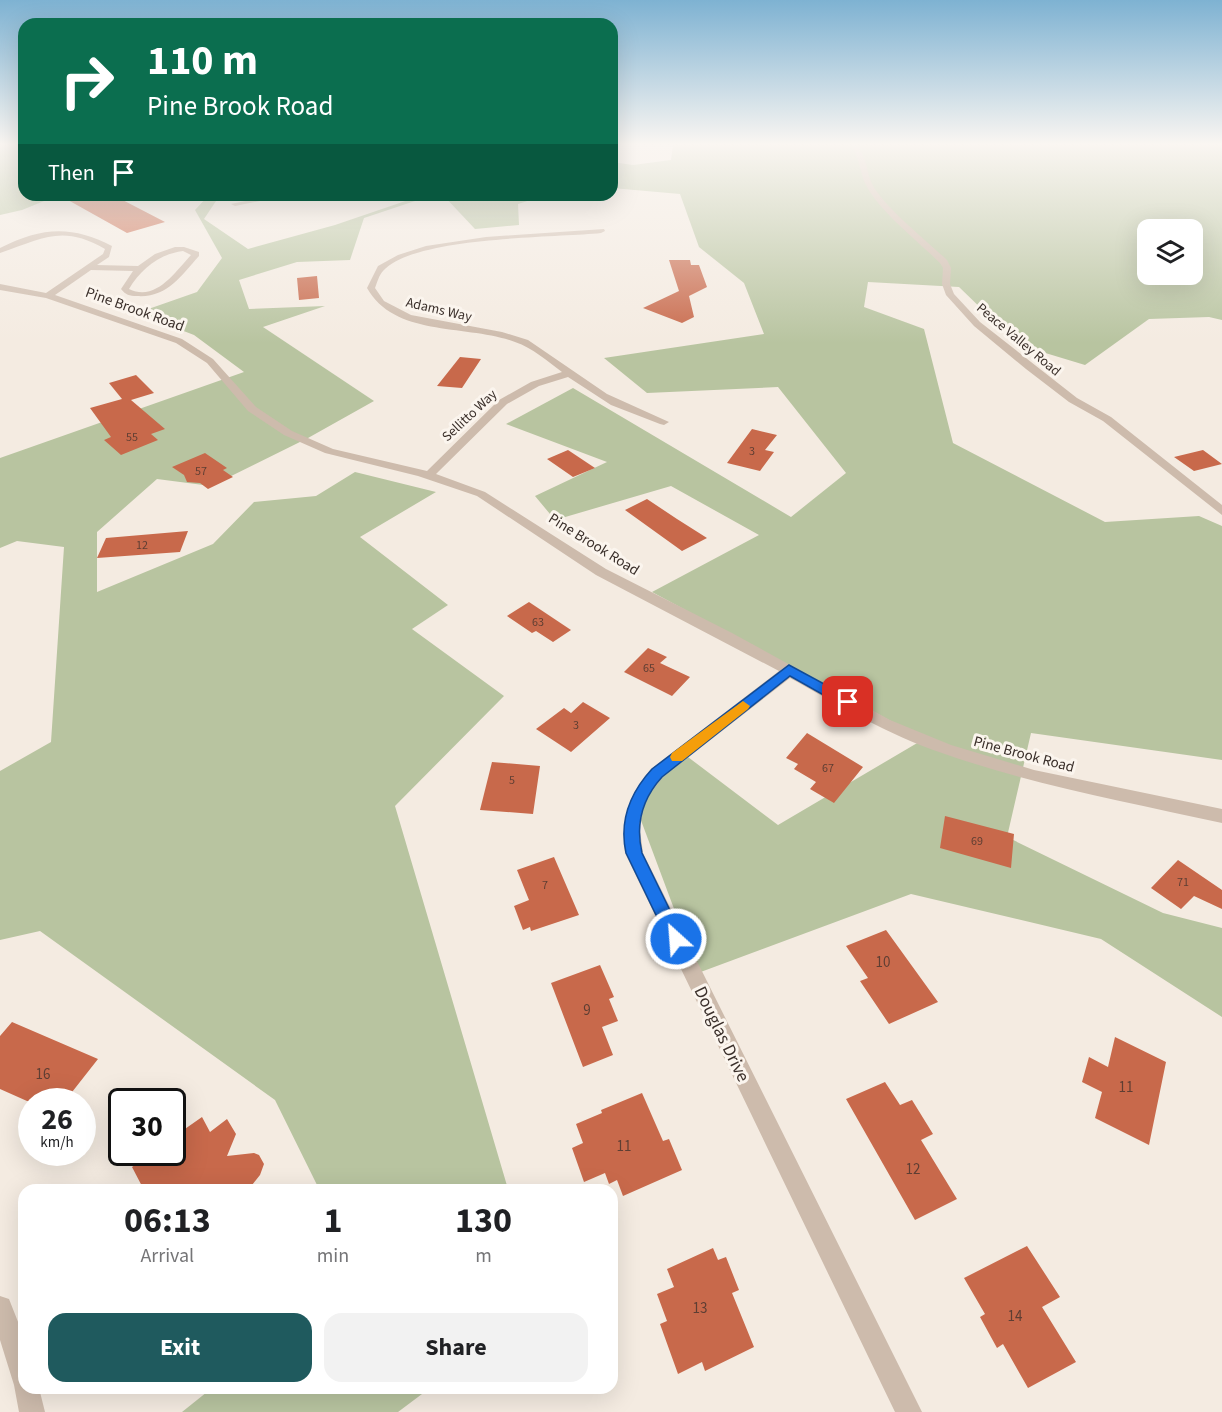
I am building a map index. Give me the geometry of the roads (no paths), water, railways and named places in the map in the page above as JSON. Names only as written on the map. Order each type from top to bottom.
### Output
[{"type":"street","name":"Peace Valley Road","points":[[891,211],[944,261],[948,268],[947,287],[956,303],[1029,367],[1073,400],[1107,419],[1222,511]]},
{"type":"street","name":"Adams Way","points":[[601,231],[470,241],[414,252],[380,269],[371,288],[380,303],[401,315],[516,339],[545,352],[609,400],[632,412],[664,422]]},
{"type":"street","points":[[0,250],[20,240],[39,236],[85,236],[109,248],[106,255],[48,296]]},
{"type":"street","points":[[89,267],[141,269],[160,254],[172,250],[184,249],[196,254],[165,288],[148,294],[129,293],[125,289],[141,269]]},
{"type":"street","name":"Pine Brook Road","points":[[0,287],[48,296],[179,341],[210,361],[252,409],[267,422],[329,451],[429,475],[481,494],[602,572],[789,670],[885,724],[946,749],[1034,776],[1222,816]]},
{"type":"street","name":"Sellitto Way","points":[[429,475],[503,402],[535,384],[570,373]]},
{"type":"street","name":"Douglas Drive","points":[[789,670],[657,773],[647,784],[633,809],[631,838],[634,853],[909,1412]]},
{"type":"street","points":[[0,1308],[6,1319],[18,1358]]},
{"type":"street","points":[[28,1394],[32,1412]]}]
